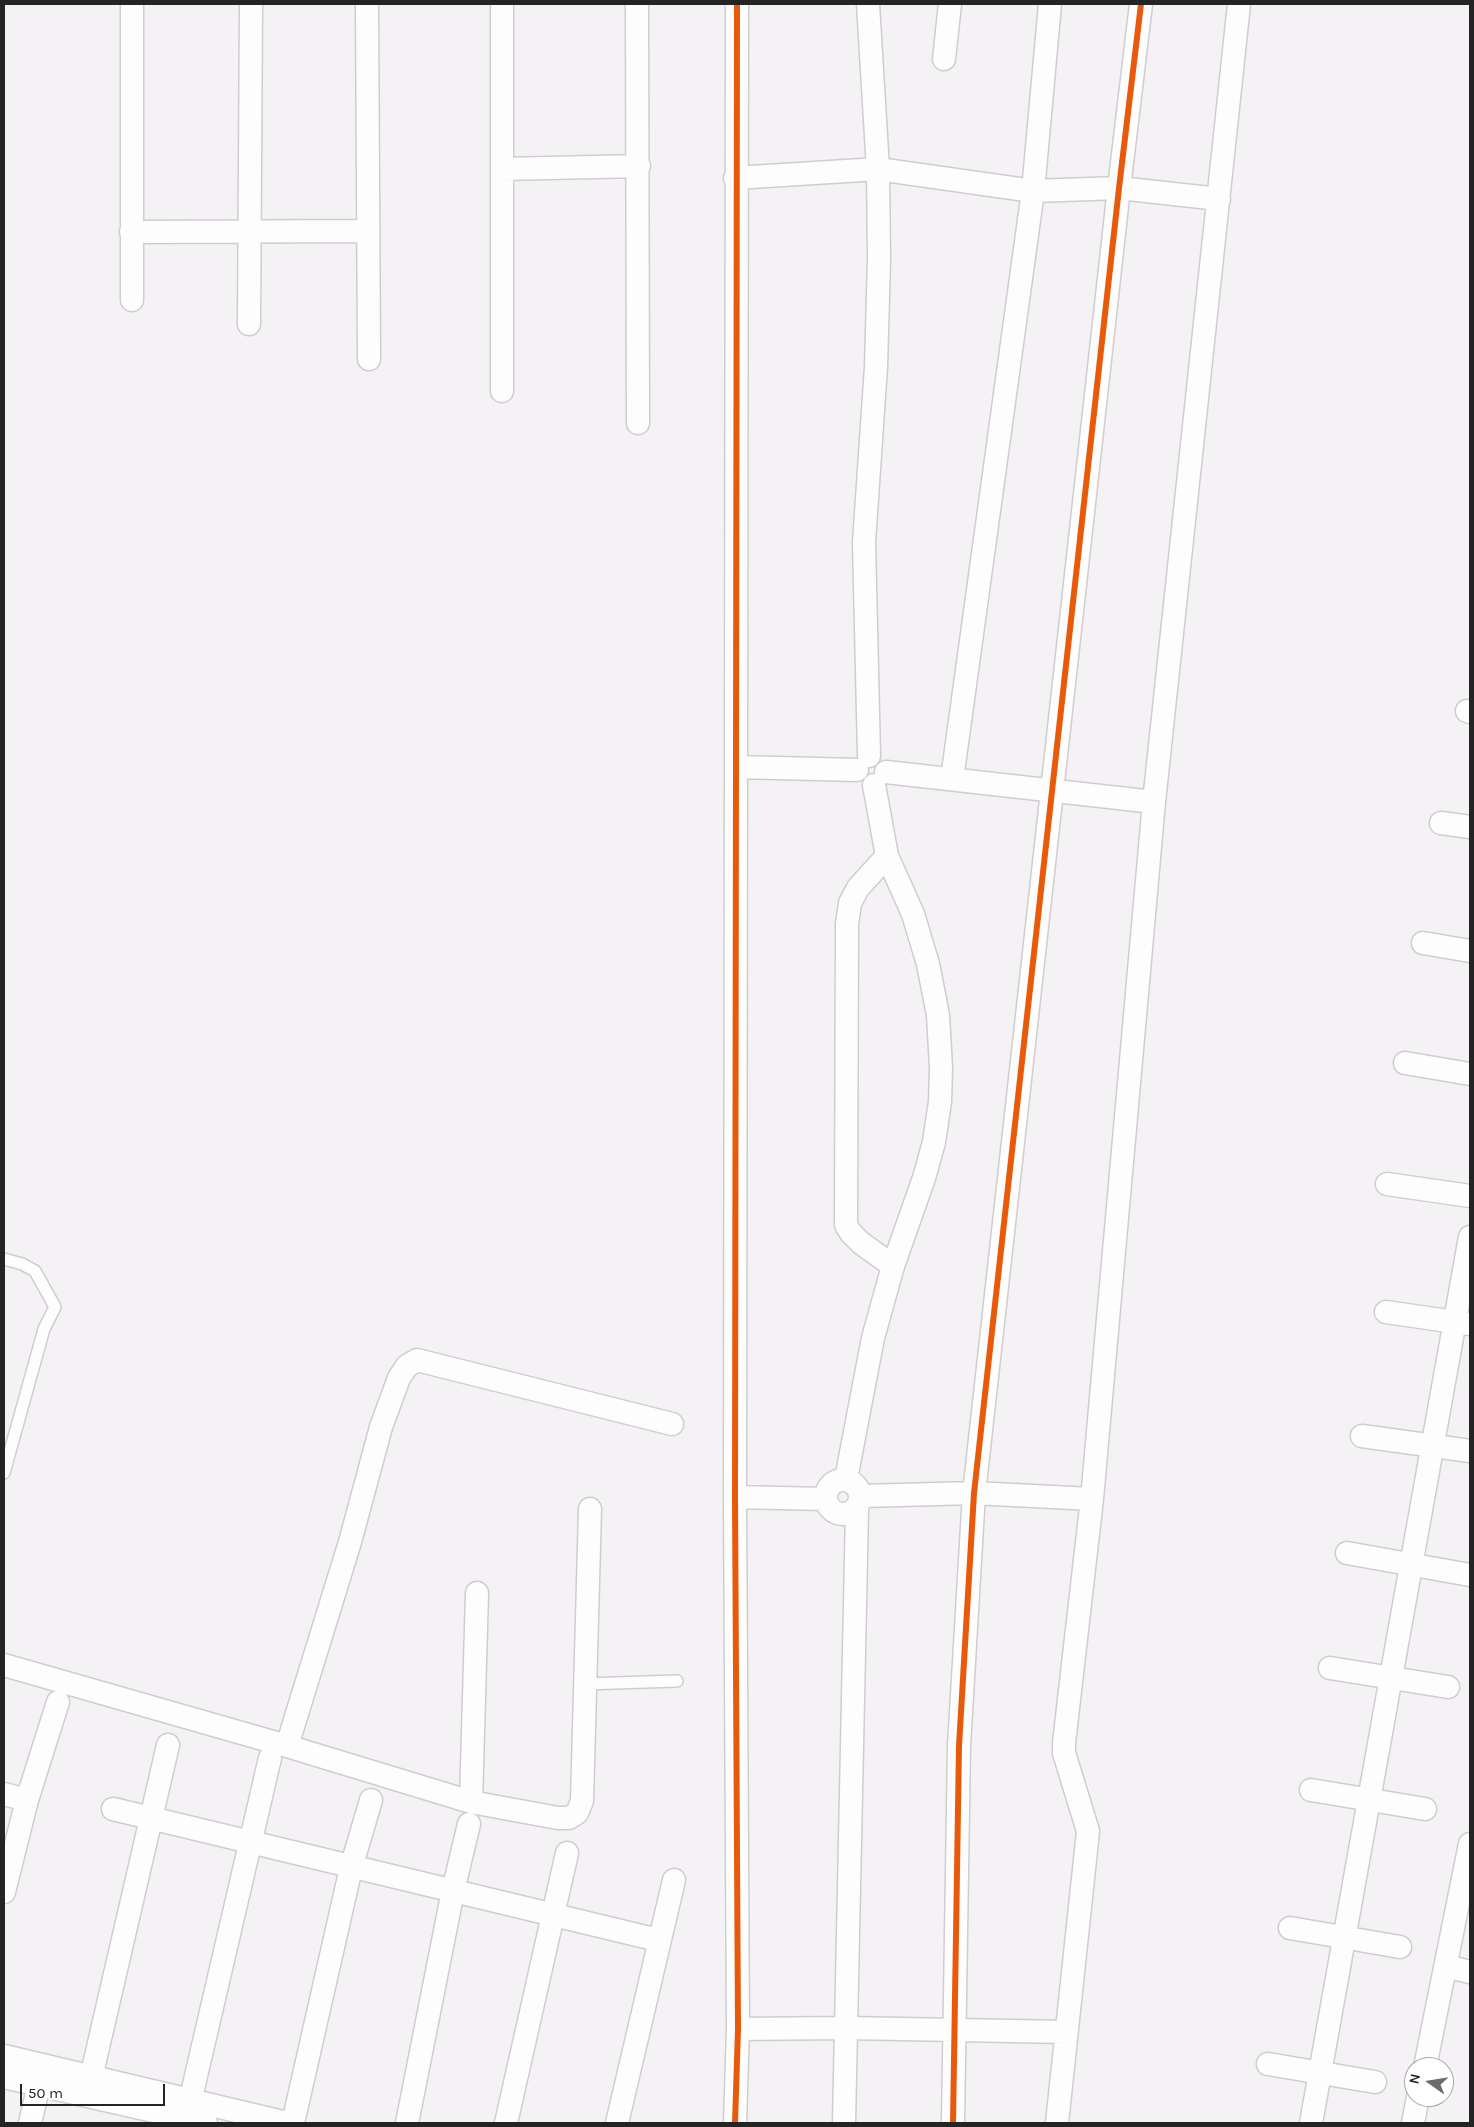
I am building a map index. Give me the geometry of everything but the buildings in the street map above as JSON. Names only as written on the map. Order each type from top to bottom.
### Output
[{"type":"street","points":[[132,4],[132,300]]},
{"type":"street","points":[[249,324],[251,4]]},
{"type":"street","points":[[368,4],[368,359]]},
{"type":"street","points":[[502,4],[502,391]]},
{"type":"street","points":[[638,4],[638,423]]},
{"type":"street","points":[[735,2123],[738,2029],[735,1497],[737,767],[735,178],[737,4]]},
{"type":"street","points":[[868,4],[878,169],[880,259],[864,542],[863,763],[858,776],[864,784],[880,779],[952,779],[1154,802]]},
{"type":"street","points":[[944,59],[950,4]]},
{"type":"street","points":[[952,779],[1033,191],[1050,4]]},
{"type":"street","points":[[953,2123],[959,1746],[974,1493],[1141,4]]},
{"type":"street","points":[[1057,2123],[1088,1831],[1064,1753],[1064,1743],[1092,1499],[1154,802],[1239,4]]},
{"type":"street","points":[[503,169],[639,166]]},
{"type":"street","points":[[735,178],[878,169],[1033,191],[1119,188],[1219,199]]},
{"type":"street","points":[[131,232],[367,231]]},
{"type":"street","points":[[737,767],[863,763]]},
{"type":"street","points":[[846,1479],[873,1338],[893,1266],[924,1178],[934,1142],[940,1102],[941,1068],[938,1016],[928,964],[913,914],[887,856],[880,779]]},
{"type":"street","points":[[1441,822],[1470,828]]},
{"type":"street","points":[[887,856],[858,888],[850,903],[847,924],[846,1225],[861,1243],[893,1266]]},
{"type":"street","points":[[1423,943],[1470,951]]},
{"type":"street","points":[[1405,1064],[1470,1074]]},
{"type":"street","points":[[1387,1184],[1470,1196]]},
{"type":"street","points":[[1311,2123],[1410,1565],[1433,1445],[1463,1323],[1470,1237]]},
{"type":"street","points":[[1386,1312],[1463,1323]]},
{"type":"street","points":[[194,2114],[250,1842],[350,1542],[381,1427],[399,1378],[407,1366],[417,1360],[672,1424]]},
{"type":"street","points":[[1362,1436],[1470,1451]]},
{"type":"street","points":[[844,2123],[859,1503],[856,1484],[846,1479],[835,1481],[828,1488],[825,1499],[832,1511],[845,1516],[859,1503],[974,1493],[1092,1499]]},
{"type":"street","points":[[735,1497],[825,1499]]},
{"type":"street","points":[[4,1665],[279,1752],[471,1802],[558,1818],[569,1818],[577,1813],[582,1801],[590,1509]]},
{"type":"street","points":[[1347,1553],[1470,1575]]},
{"type":"street","points":[[471,1802],[476,1593]]},
{"type":"street","points":[[1330,1668],[1448,1687]]},
{"type":"street","points":[[4,1892],[27,1800],[58,1702]]},
{"type":"street","points":[[89,2086],[168,1745]]},
{"type":"street","points":[[1311,1790],[1425,1809]]},
{"type":"street","points":[[4,1794],[27,1800]]},
{"type":"street","points":[[293,2123],[351,1868],[370,1800]]},
{"type":"street","points":[[113,1809],[351,1868],[658,1940]]},
{"type":"street","points":[[407,2123],[453,1891],[469,1824]]},
{"type":"street","points":[[1426,2057],[1470,1844]]},
{"type":"street","points":[[506,2123],[567,1853]]},
{"type":"street","points":[[617,2123],[658,1940],[674,1880]]},
{"type":"street","points":[[1290,1928],[1400,1947]]},
{"type":"street","points":[[1446,1966],[1470,1972]]},
{"type":"street","points":[[738,2029],[846,2028],[1066,2032]]},
{"type":"street","points":[[4,2056],[41,2075],[89,2086],[160,2111],[287,2123]]},
{"type":"street","points":[[1268,2064],[1375,2082]]},
{"type":"street","points":[[4,2077],[41,2075]]},
{"type":"street","points":[[30,2123],[41,2075]]},
{"type":"street","points":[[1413,2123],[1416,2107]]},
{"type":"lane","points":[[4,1258],[35,1271],[55,1307],[44,1329],[4,1472]]},
{"type":"lane","points":[[585,1684],[677,1681]]},
{"type":"cycle path","points":[[735,2123],[738,2029],[735,1497],[737,4]]},
{"type":"cycle path","points":[[953,2123],[959,1746],[974,1493],[1141,4]]}]
